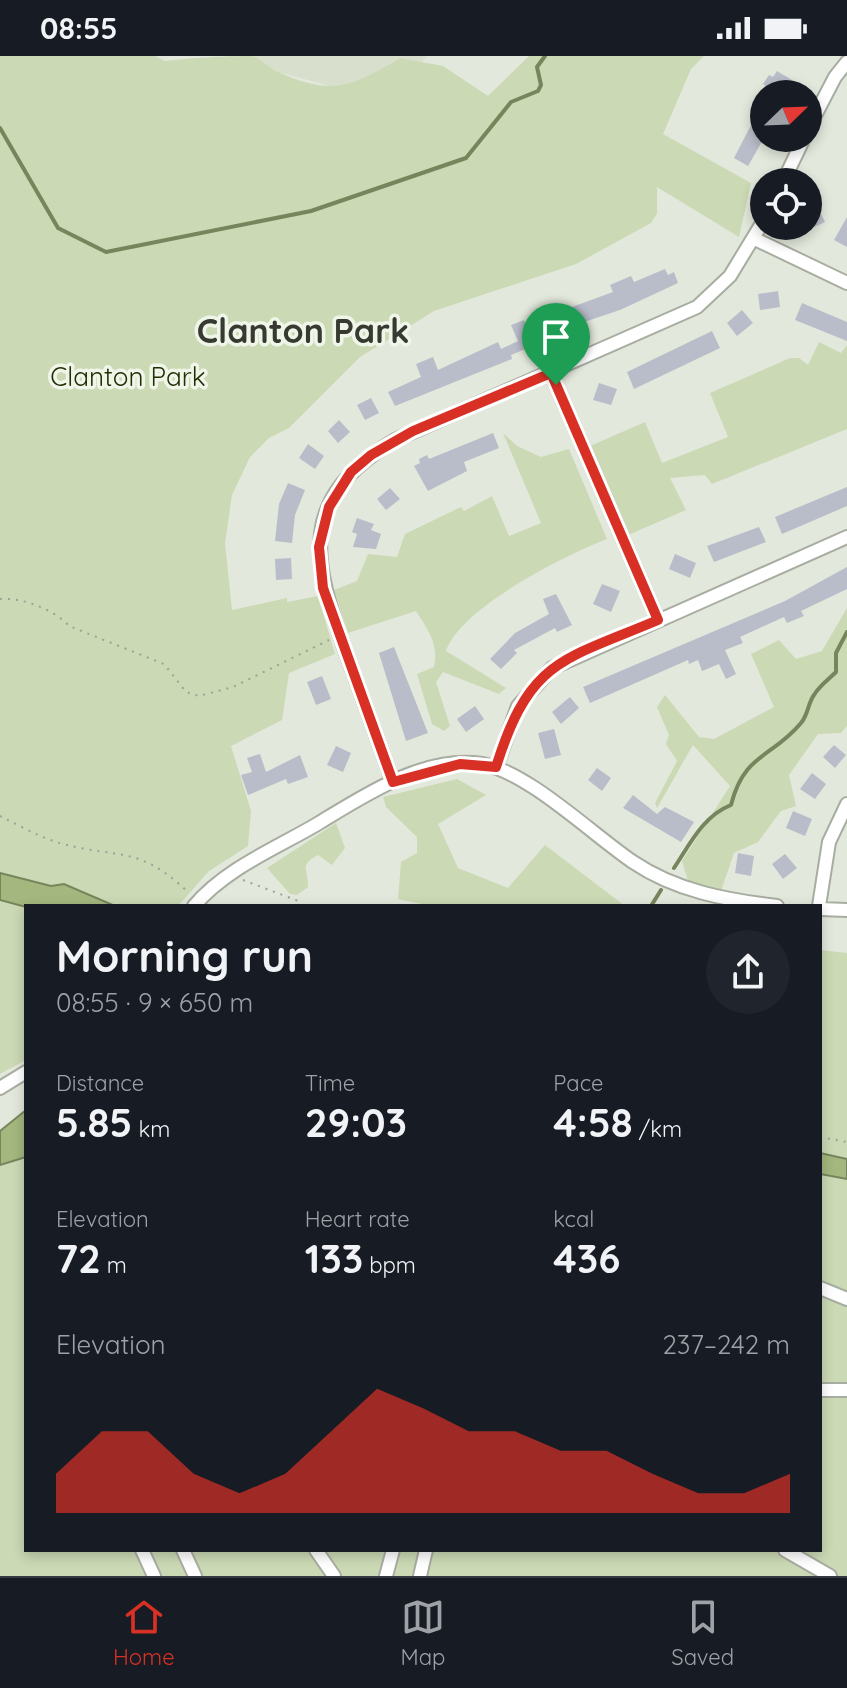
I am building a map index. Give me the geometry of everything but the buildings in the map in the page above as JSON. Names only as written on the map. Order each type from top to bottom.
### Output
[{"type":"street","points":[[822,99],[847,62]]},
{"type":"street","points":[[393,782],[323,588],[319,547],[329,507],[351,472],[371,455],[413,431],[697,307],[730,276],[754,240]]},
{"type":"street","points":[[757,240],[847,283]]},
{"type":"street","points":[[551,373],[658,620]]},
{"type":"street","points":[[496,767],[518,706],[544,675],[569,658],[847,537]]},
{"type":"street","points":[[193,901],[225,876],[393,782],[460,764],[496,767],[515,776],[649,871],[707,895],[764,904]]},
{"type":"street","points":[[820,904],[829,842],[847,804]]},
{"type":"street","points":[[822,907],[847,910]]},
{"type":"street","points":[[0,1088],[24,1073]]},
{"type":"street","points":[[822,1289],[847,1299]]},
{"type":"street","points":[[822,1390],[847,1390]]},
{"type":"street","points":[[143,1552],[154,1576]]},
{"type":"street","points":[[184,1552],[195,1576]]},
{"type":"street","points":[[317,1552],[334,1576]]},
{"type":"street","points":[[386,1576],[392,1552]]},
{"type":"street","points":[[420,1576],[426,1552]]},
{"type":"street","points":[[788,1552],[830,1576]]},
{"type":"path","points":[[0,599],[19,600],[61,616],[69,626],[164,664],[186,692],[199,696],[233,687],[333,638]]},
{"type":"path","points":[[0,816],[59,843],[137,857],[168,874],[193,901]]},
{"type":"path","points":[[243,880],[301,902]]},
{"type":"path","points":[[822,1137],[847,1142]]},
{"type":"shaded area","points":[[251,56],[427,56],[422,62],[400,58],[358,82],[338,88],[278,72]]},
{"type":"shaded area","points":[[0,873],[51,886],[64,884],[110,904],[24,904],[24,906],[0,900]]},
{"type":"shaded area","points":[[24,1112],[24,1158],[0,1165],[0,1131]]},
{"type":"shaded area","points":[[822,1153],[847,1159],[847,1179],[822,1174]]},
{"type":"green space","points":[[0,56],[155,56],[165,61],[251,56],[297,80],[329,86],[369,76],[400,58],[443,66],[488,96],[529,56],[704,56],[691,69],[663,134],[750,182],[739,237],[657,187],[657,214],[651,223],[576,264],[434,311],[360,357],[289,428],[269,438],[250,457],[232,495],[225,543],[232,610],[287,598],[287,602],[318,596],[335,654],[289,673],[282,720],[231,746],[251,811],[248,846],[209,871],[180,904],[24,904],[24,1061],[0,1074]]},
{"type":"green space","points":[[819,342],[841,353],[847,345],[847,429],[712,484],[705,475],[670,478],[686,510],[628,535],[590,446],[645,422],[662,463],[728,437],[710,393],[790,358],[799,358],[808,365]]},
{"type":"green space","points":[[503,433],[517,446],[541,457],[569,449],[607,539],[566,557],[516,585],[492,601],[455,634],[446,651],[506,688],[499,694],[443,672],[436,682],[450,726],[444,731],[432,724],[417,674],[434,667],[435,651],[416,611],[348,633],[334,590],[357,581],[368,554],[397,557],[405,534],[461,507],[464,511],[492,496],[509,536],[541,523]]},
{"type":"green space","points":[[847,608],[847,726],[841,733],[818,734],[789,775],[796,806],[781,811],[758,842],[734,853],[721,891],[688,881],[682,861],[730,786],[693,745],[657,808],[655,803],[677,761],[666,744],[669,735],[657,707],[665,695],[699,737],[714,739],[774,707],[751,654],[779,640],[796,659],[822,651]]},
{"type":"green space","points":[[457,779],[486,795],[438,824],[458,868],[508,888],[545,845],[622,904],[422,904],[398,899],[401,862],[417,853],[417,837],[386,807],[383,797]]},
{"type":"green space","points":[[336,823],[345,848],[332,865],[318,855],[308,862],[308,887],[297,895],[290,894],[267,868]]},
{"type":"green space","points":[[822,950],[847,953],[847,1576],[0,1576],[0,1165],[24,1158],[24,1552],[822,1552]]},
{"type":"waterway","points":[[0,128],[58,228],[106,252],[311,211],[466,158],[511,102],[538,91],[541,85],[537,67],[545,56]]},
{"type":"waterway","points":[[674,868],[705,823],[731,805],[743,775],[751,765],[801,723],[816,692],[836,672],[836,653],[847,632]]},
{"type":"waterway","points":[[652,904],[661,890]]},
{"type":"district","name":"Clanton Park","points":[[303,331]]},
{"type":"route","points":[[551,373],[556,385],[658,620],[569,658],[544,675],[518,706],[496,767],[460,764],[393,782],[323,588],[319,547],[329,507],[351,472],[397,439],[551,373]]}]
